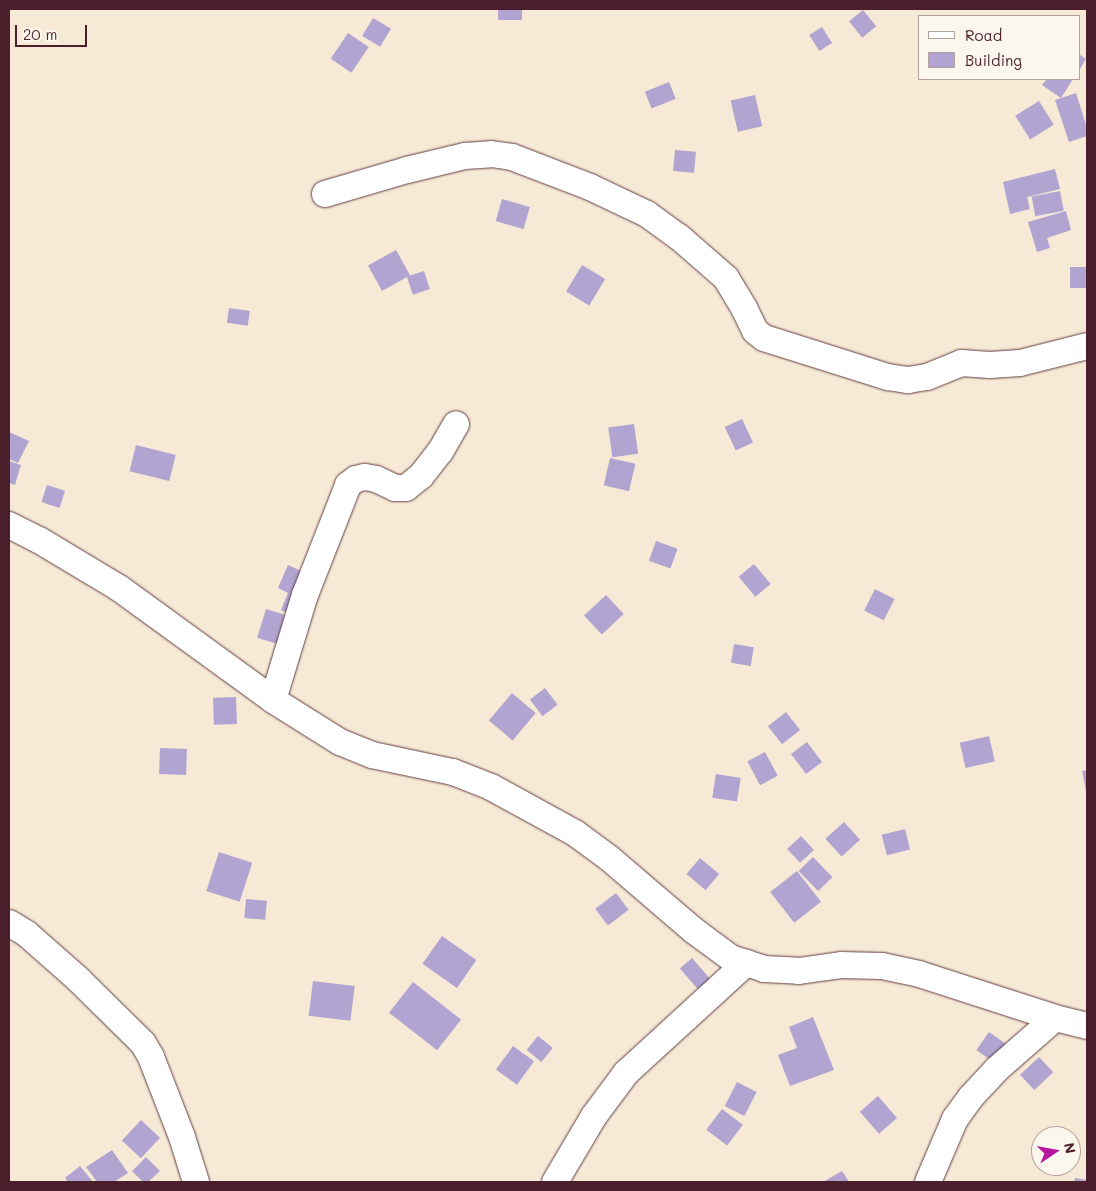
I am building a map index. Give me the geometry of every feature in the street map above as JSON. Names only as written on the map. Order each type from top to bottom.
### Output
[{"type":"street","points":[[325,194],[406,170],[465,156],[491,154],[512,157],[598,191],[647,214],[671,231],[726,278],[755,331],[764,338],[888,377],[908,380],[926,377],[961,364],[1020,363],[1087,346]]},
{"type":"street","points":[[273,700],[305,595],[348,485],[356,479],[366,477],[376,479],[395,488],[406,488],[421,476],[440,452],[456,424]]},
{"type":"street","points":[[9,525],[40,540],[119,588],[273,700],[340,742],[372,755],[453,772],[491,787],[575,833],[610,858],[693,930],[731,958],[764,969],[799,971],[841,965],[882,966],[919,974],[1056,1018],[1087,1026]]},
{"type":"street","points":[[9,923],[27,934],[78,979],[143,1043],[151,1057],[182,1138],[196,1182]]},
{"type":"street","points":[[555,1182],[594,1116],[626,1073],[746,963]]},
{"type":"street","points":[[928,1182],[955,1119],[971,1097],[997,1069],[1056,1018]]},
{"type":"building","points":[[498,9],[522,9],[522,20],[498,20]]},
{"type":"building","points":[[863,10],[876,26],[862,38],[849,21]]},
{"type":"building","points":[[373,18],[391,29],[380,47],[362,36]]},
{"type":"building","points":[[822,27],[832,43],[819,51],[809,35]]},
{"type":"building","points":[[348,33],[369,47],[351,73],[331,59]]},
{"type":"building","points":[[1081,56],[1086,59],[1081,67]]},
{"type":"building","points":[[1046,80],[1072,80],[1061,98],[1042,85]]},
{"type":"building","points":[[669,82],[676,99],[652,108],[645,92]]},
{"type":"building","points":[[1076,93],[1087,128],[1087,136],[1069,142],[1055,100]]},
{"type":"building","points":[[755,95],[762,126],[738,132],[731,101]]},
{"type":"building","points":[[1039,101],[1054,125],[1030,140],[1015,116]]},
{"type":"building","points":[[675,150],[696,152],[694,173],[673,171]]},
{"type":"building","points":[[1055,169],[1060,189],[1027,197],[1030,209],[1010,214],[1003,182]]},
{"type":"building","points":[[1060,191],[1064,211],[1035,216],[1032,197]]},
{"type":"building","points":[[502,199],[530,207],[524,229],[496,221]]},
{"type":"building","points":[[1066,211],[1071,230],[1047,238],[1050,248],[1037,252],[1028,222]]},
{"type":"building","points":[[396,250],[410,275],[382,291],[368,266]]},
{"type":"building","points":[[582,265],[605,279],[589,305],[566,292]]},
{"type":"building","points":[[1070,267],[1087,267],[1087,288],[1070,288]]},
{"type":"building","points":[[424,271],[430,289],[413,295],[407,277]]},
{"type":"building","points":[[229,308],[250,311],[248,326],[227,323]]},
{"type":"building","points":[[742,419],[753,443],[736,451],[725,427]]},
{"type":"building","points":[[634,424],[638,454],[612,457],[608,428]]},
{"type":"building","points":[[9,432],[29,441],[18,463],[9,459]]},
{"type":"building","points":[[136,445],[176,455],[169,481],[129,471]]},
{"type":"building","points":[[610,458],[635,464],[629,491],[604,485]]},
{"type":"building","points":[[9,461],[21,465],[15,485],[9,483]]},
{"type":"building","points":[[47,485],[65,491],[60,508],[41,502]]},
{"type":"building","points":[[656,541],[678,549],[670,569],[649,561]]},
{"type":"building","points":[[754,564],[771,584],[755,597],[739,577]]},
{"type":"building","points":[[288,565],[312,576],[294,616],[281,610],[288,593],[278,588]]},
{"type":"building","points":[[875,589],[895,599],[884,620],[864,610]]},
{"type":"building","points":[[606,595],[624,614],[602,634],[584,615]]},
{"type":"building","points":[[266,609],[293,617],[284,646],[257,638]]},
{"type":"building","points":[[734,644],[754,647],[751,666],[731,663]]},
{"type":"building","points":[[545,688],[558,705],[542,716],[530,699]]},
{"type":"building","points":[[512,693],[536,713],[513,741],[489,721]]},
{"type":"building","points":[[236,697],[237,724],[214,725],[213,698]]},
{"type":"building","points":[[786,712],[800,730],[782,744],[768,726]]},
{"type":"building","points":[[989,736],[995,761],[966,768],[960,743]]},
{"type":"building","points":[[807,742],[822,762],[806,774],[791,754]]},
{"type":"building","points":[[160,748],[187,749],[186,775],[159,774]]},
{"type":"building","points":[[765,752],[778,776],[760,785],[747,761]]},
{"type":"building","points":[[1087,770],[1087,791],[1086,791],[1082,771]]},
{"type":"building","points":[[716,774],[741,778],[737,802],[712,798]]},
{"type":"building","points":[[844,822],[860,840],[841,857],[825,839]]},
{"type":"building","points":[[905,829],[910,849],[887,855],[882,835]]},
{"type":"building","points":[[801,836],[814,850],[800,863],[787,849]]},
{"type":"building","points":[[219,852],[252,863],[240,902],[206,891]]},
{"type":"building","points":[[813,857],[832,877],[818,891],[799,871]]},
{"type":"building","points":[[700,858],[719,874],[706,890],[687,874]]},
{"type":"building","points":[[797,871],[821,902],[794,923],[770,892]]},
{"type":"building","points":[[616,893],[629,910],[608,925],[595,909]]},
{"type":"building","points":[[246,899],[267,901],[265,920],[244,918]]},
{"type":"building","points":[[442,936],[476,960],[457,988],[422,964]]},
{"type":"building","points":[[692,958],[712,981],[700,991],[680,968]]},
{"type":"building","points":[[313,981],[355,986],[350,1021],[309,1016]]},
{"type":"building","points":[[413,982],[461,1020],[437,1050],[389,1013]]},
{"type":"building","points":[[813,1017],[834,1070],[790,1086],[778,1055],[797,1048],[789,1027]]},
{"type":"building","points":[[989,1032],[1009,1046],[996,1064],[976,1050]]},
{"type":"building","points":[[538,1036],[553,1048],[541,1062],[527,1050]]},
{"type":"building","points":[[513,1046],[534,1061],[517,1085],[496,1069]]},
{"type":"building","points":[[1039,1057],[1053,1072],[1034,1090],[1020,1075]]},
{"type":"building","points":[[737,1082],[757,1092],[744,1116],[725,1106]]},
{"type":"building","points":[[878,1096],[897,1118],[879,1134],[860,1112]]},
{"type":"building","points":[[722,1109],[743,1125],[727,1145],[706,1130]]},
{"type":"building","points":[[141,1120],[160,1138],[141,1158],[122,1140]]},
{"type":"building","points":[[112,1150],[128,1173],[114,1182],[97,1182],[86,1167]]},
{"type":"building","points":[[146,1157],[160,1171],[148,1182],[143,1182],[132,1171]]},
{"type":"building","points":[[80,1166],[93,1182],[68,1182],[65,1178]]},
{"type":"building","points":[[842,1171],[849,1182],[823,1182]]},
{"type":"building","points":[[1075,1178],[1087,1180],[1087,1182],[1074,1182]]}]
